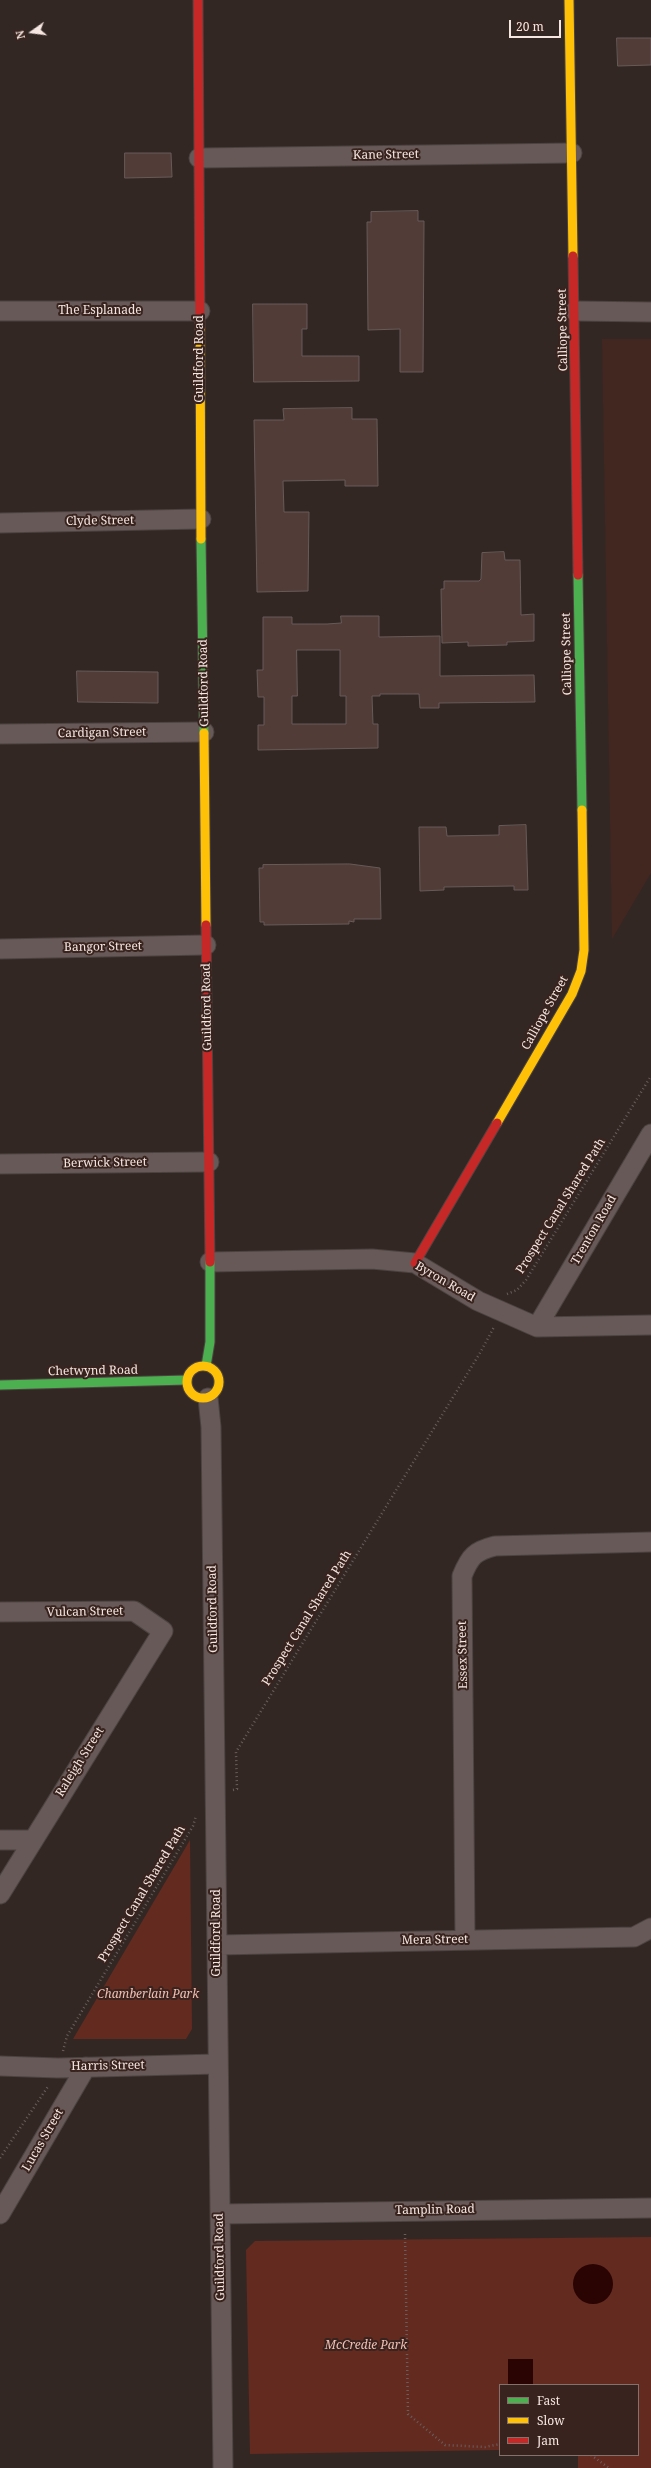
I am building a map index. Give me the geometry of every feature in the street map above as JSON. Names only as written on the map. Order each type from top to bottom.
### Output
[{"type":"street","name":"Guildford Road","points":[[198,0],[201,519],[210,1262],[210,1342],[206,1366]]},
{"type":"street","name":"Calliope Street","points":[[415,1263],[572,994],[581,971],[584,950],[569,0]]},
{"type":"street","name":"Kane Street","points":[[199,158],[572,153]]},
{"type":"street","name":"The Esplanade","points":[[0,311],[200,311]]},
{"type":"street","points":[[575,311],[651,312]]},
{"type":"street","name":"Clyde Street","points":[[0,523],[201,519]]},
{"type":"street","name":"Cardigan Street","points":[[0,734],[204,732]]},
{"type":"street","name":"Bangor Street","points":[[0,949],[206,945]]},
{"type":"street","name":"Trenton Road","points":[[538,1327],[651,1134]]},
{"type":"street","name":"Berwick Street","points":[[0,1164],[209,1162]]},
{"type":"street","name":"Byron Road","points":[[210,1262],[372,1259],[415,1263],[485,1304],[538,1327],[651,1325]]},
{"type":"street","points":[[206,1366],[216,1371],[220,1381],[217,1391],[208,1398],[193,1395],[187,1380],[191,1370],[206,1366]]},
{"type":"street","name":"Chetwynd Road","points":[[0,1385],[187,1380]]},
{"type":"street","name":"Guildford Road","points":[[208,1398],[211,1427],[216,1790],[217,2064],[223,2468]]},
{"type":"street","name":"Essex Street","points":[[465,1939],[462,1576],[468,1561],[480,1550],[496,1546],[651,1542]]},
{"type":"street","name":"Vulcan Street","points":[[0,1612],[134,1611],[163,1631]]},
{"type":"street","name":"Raleigh Street","points":[[0,1894],[32,1840],[163,1631]]},
{"type":"street","points":[[0,1840],[32,1840]]},
{"type":"street","name":"Mera Street","points":[[217,1945],[465,1939],[634,1937],[651,1928]]},
{"type":"street","name":"Harris Street","points":[[0,2066],[58,2068],[86,2066],[217,2064]]},
{"type":"street","name":"Lucas Street","points":[[0,2214],[86,2066]]},
{"type":"street","name":"Tamplin Road","points":[[220,2214],[651,2208]]},
{"type":"path","name":"Prospect Canal Shared Path","points":[[216,1790],[237,1789],[236,1752],[480,1353],[494,1327],[485,1304],[517,1290],[526,1280],[651,1076]]},
{"type":"path","name":"Prospect Canal Shared Path","points":[[0,2158],[48,2089],[58,2068],[66,2036],[193,1826],[198,1812]]},
{"type":"path","points":[[405,2234],[408,2414],[445,2445],[485,2447],[499,2444]]},
{"type":"path","points":[[592,2456],[609,2468]]},
{"type":"shaded area","points":[[602,339],[651,339],[651,873],[612,939]]},
{"type":"shaded area","points":[[593,2264],[601,2266],[607,2270],[611,2276],[613,2284],[611,2292],[607,2298],[601,2302],[593,2304],[585,2302],[579,2298],[575,2292],[573,2284],[575,2276],[579,2270],[585,2266]]},
{"type":"shaded area","points":[[508,2359],[533,2359],[533,2384],[508,2384]]},
{"type":"green space","name":"Chamberlain Park","points":[[190,1840],[192,2029],[186,2039],[73,2039]]},
{"type":"green space","name":"McCredie Park","points":[[651,2237],[651,2468],[578,2468],[578,2456],[639,2456],[639,2384],[499,2384],[499,2450],[250,2454],[246,2250],[255,2241]]},
{"type":"building","points":[[617,38],[651,38],[651,65],[618,66]]},
{"type":"building","points":[[125,153],[171,153],[172,177],[125,178]]},
{"type":"building","points":[[418,211],[418,221],[424,221],[423,372],[400,372],[400,329],[368,330],[367,222],[371,222],[371,212]]},
{"type":"building","points":[[253,304],[307,304],[307,329],[302,329],[302,356],[359,356],[359,381],[254,382]]},
{"type":"building","points":[[352,408],[352,419],[377,419],[378,486],[345,486],[345,480],[283,481],[284,512],[309,512],[308,591],[257,592],[254,420],[284,420],[283,409]]},
{"type":"building","points":[[504,552],[505,560],[520,560],[521,615],[534,614],[534,641],[507,642],[507,645],[468,646],[468,642],[442,643],[441,589],[444,589],[444,581],[479,581],[481,579],[482,553]]},
{"type":"building","points":[[341,616],[379,616],[379,637],[440,636],[440,676],[534,675],[535,702],[439,703],[439,708],[420,708],[419,694],[380,694],[380,696],[372,696],[373,724],[378,724],[378,748],[258,750],[258,725],[264,725],[264,697],[258,697],[257,670],[263,670],[263,617],[292,617],[292,624],[341,623]],"holes":[[[297,650],[340,650],[340,696],[346,696],[346,724],[292,724],[292,696],[297,696]]]},
{"type":"building","points":[[77,671],[158,672],[158,703],[78,702]]},
{"type":"building","points":[[526,825],[528,890],[514,890],[514,886],[444,887],[444,890],[420,891],[419,827],[446,827],[447,836],[499,835],[499,826]]},
{"type":"building","points":[[350,864],[380,868],[381,919],[354,919],[354,922],[349,921],[349,924],[264,925],[264,922],[260,922],[259,868],[263,868],[263,865]]},
{"type":"traffic: fast","points":[[201,539],[204,733]]},
{"type":"traffic: fast","points":[[578,575],[582,810]]},
{"type":"traffic: fast","points":[[206,1366],[210,1342],[210,1262]]},
{"type":"traffic: fast","points":[[0,1385],[187,1380]]},
{"type":"traffic: slow","points":[[569,0],[573,256]]},
{"type":"traffic: slow","points":[[200,328],[201,539]]},
{"type":"traffic: slow","points":[[204,733],[206,925]]},
{"type":"traffic: slow","points":[[497,1123],[572,994],[581,971],[584,950],[582,810]]},
{"type":"traffic: slow","points":[[206,1366],[212,1368],[217,1373],[219,1382],[217,1391],[212,1396],[200,1398],[194,1396],[189,1391],[187,1379],[189,1373],[194,1368],[206,1366]]},
{"type":"traffic: jam","points":[[198,0],[200,328]]},
{"type":"traffic: jam","points":[[573,256],[578,575]]},
{"type":"traffic: jam","points":[[206,925],[210,1262]]},
{"type":"traffic: jam","points":[[415,1263],[497,1123]]}]
